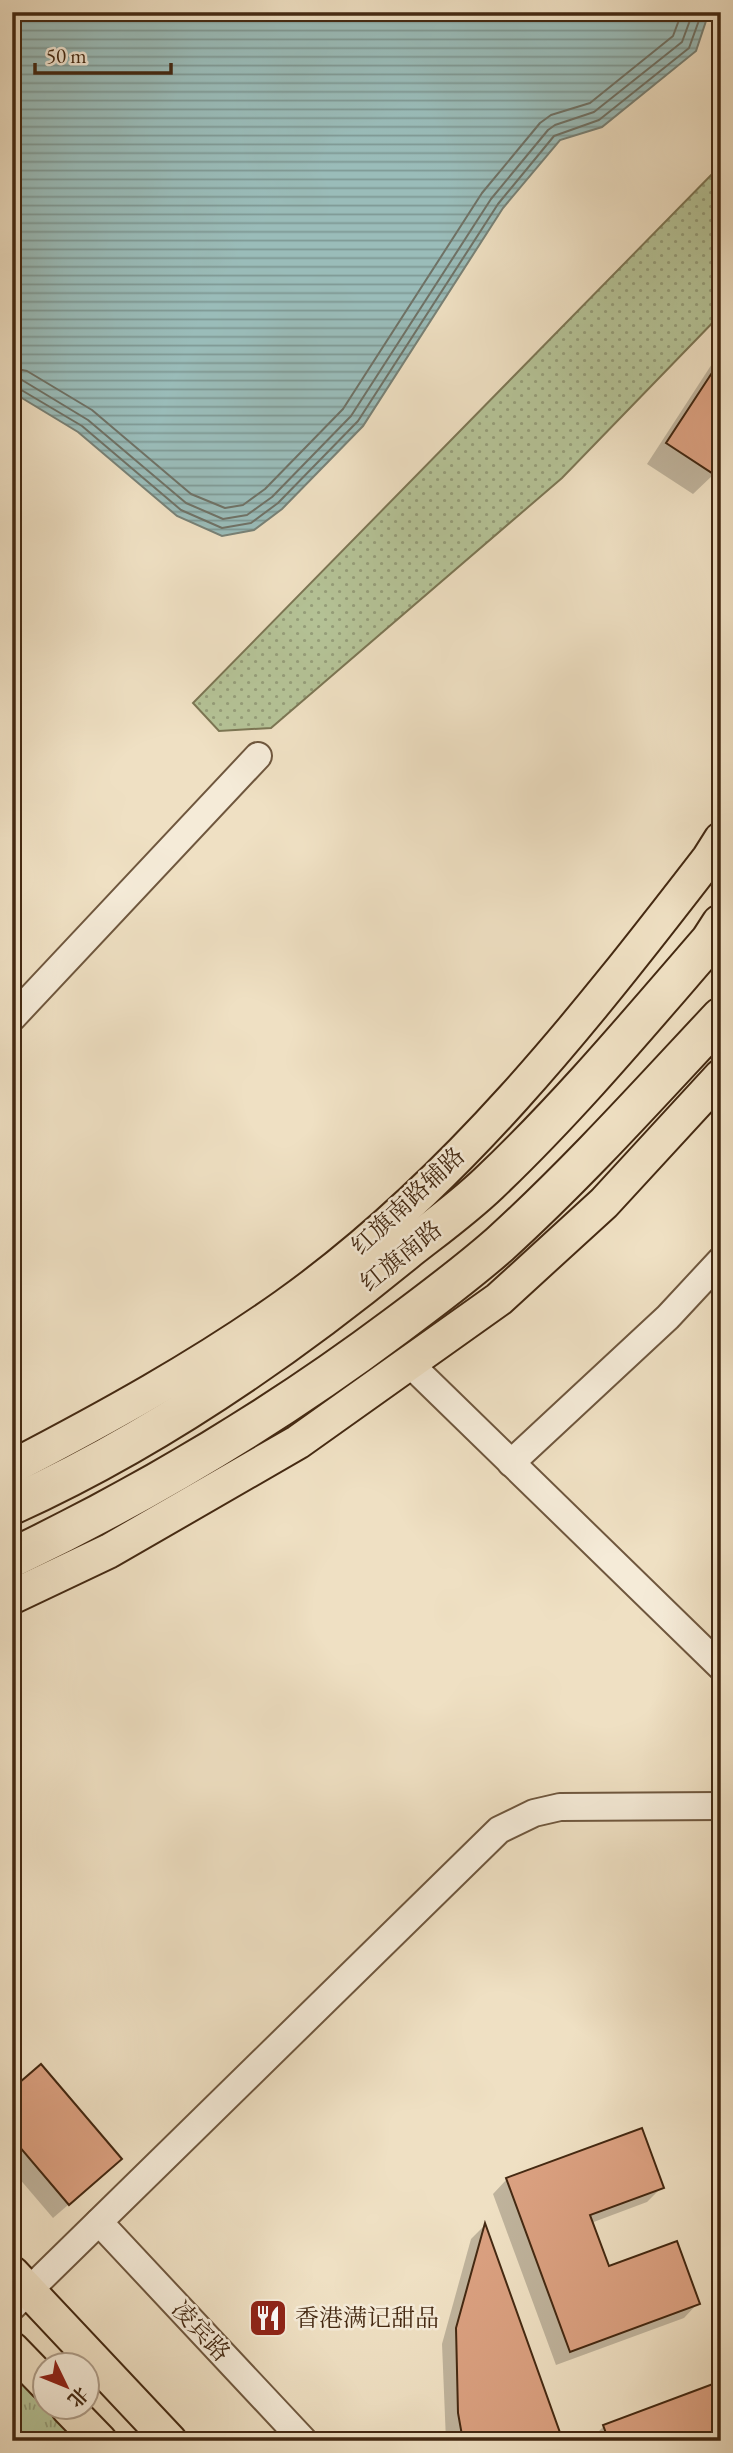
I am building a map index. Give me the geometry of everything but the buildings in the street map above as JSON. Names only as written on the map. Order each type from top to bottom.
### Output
[{"type":"highway","name":"红旗南路","points":[[12,1504],[192,1407],[263,1360],[327,1315],[487,1185],[577,1095],[721,924]]},
{"type":"highway","name":"红旗南路","points":[[12,1558],[171,1474],[354,1358],[498,1246],[578,1170],[721,1017]]},
{"type":"main road","name":"红旗南路辅路","points":[[12,1467],[103,1420],[216,1352],[286,1305],[377,1231],[483,1129],[540,1068],[606,990],[721,839]]},
{"type":"main road","points":[[12,1597],[109,1551],[298,1442],[499,1299],[595,1212],[721,1076]]},
{"type":"main road","points":[[18,2290],[170,2441]]},
{"type":"main road","points":[[12,2349],[32,2370]]},
{"type":"main road","points":[[82,2422],[100,2441]]},
{"type":"street","points":[[12,1018],[258,756]]},
{"type":"street","points":[[511,1463],[668,1317],[721,1260]]},
{"type":"street","points":[[410,1364],[721,1668]]},
{"type":"street","points":[[18,2290],[99,2222],[499,1830],[534,1813],[560,1807],[721,1806]]},
{"type":"street","name":"凌宾路","points":[[99,2222],[304,2441]]},
{"type":"green space","points":[[721,165],[721,314],[562,478],[271,728],[219,731],[193,703]]},
{"type":"green space","points":[[12,2372],[32,2393],[32,2422],[61,2422],[79,2441],[12,2441]]},
{"type":"water","points":[[12,12],[709,12],[696,51],[602,127],[560,140],[503,208],[363,426],[282,509],[254,530],[222,536],[177,516],[78,432],[12,392]]},
{"type":"place","name":"香港满记甜品","points":[[268,2318]]}]
